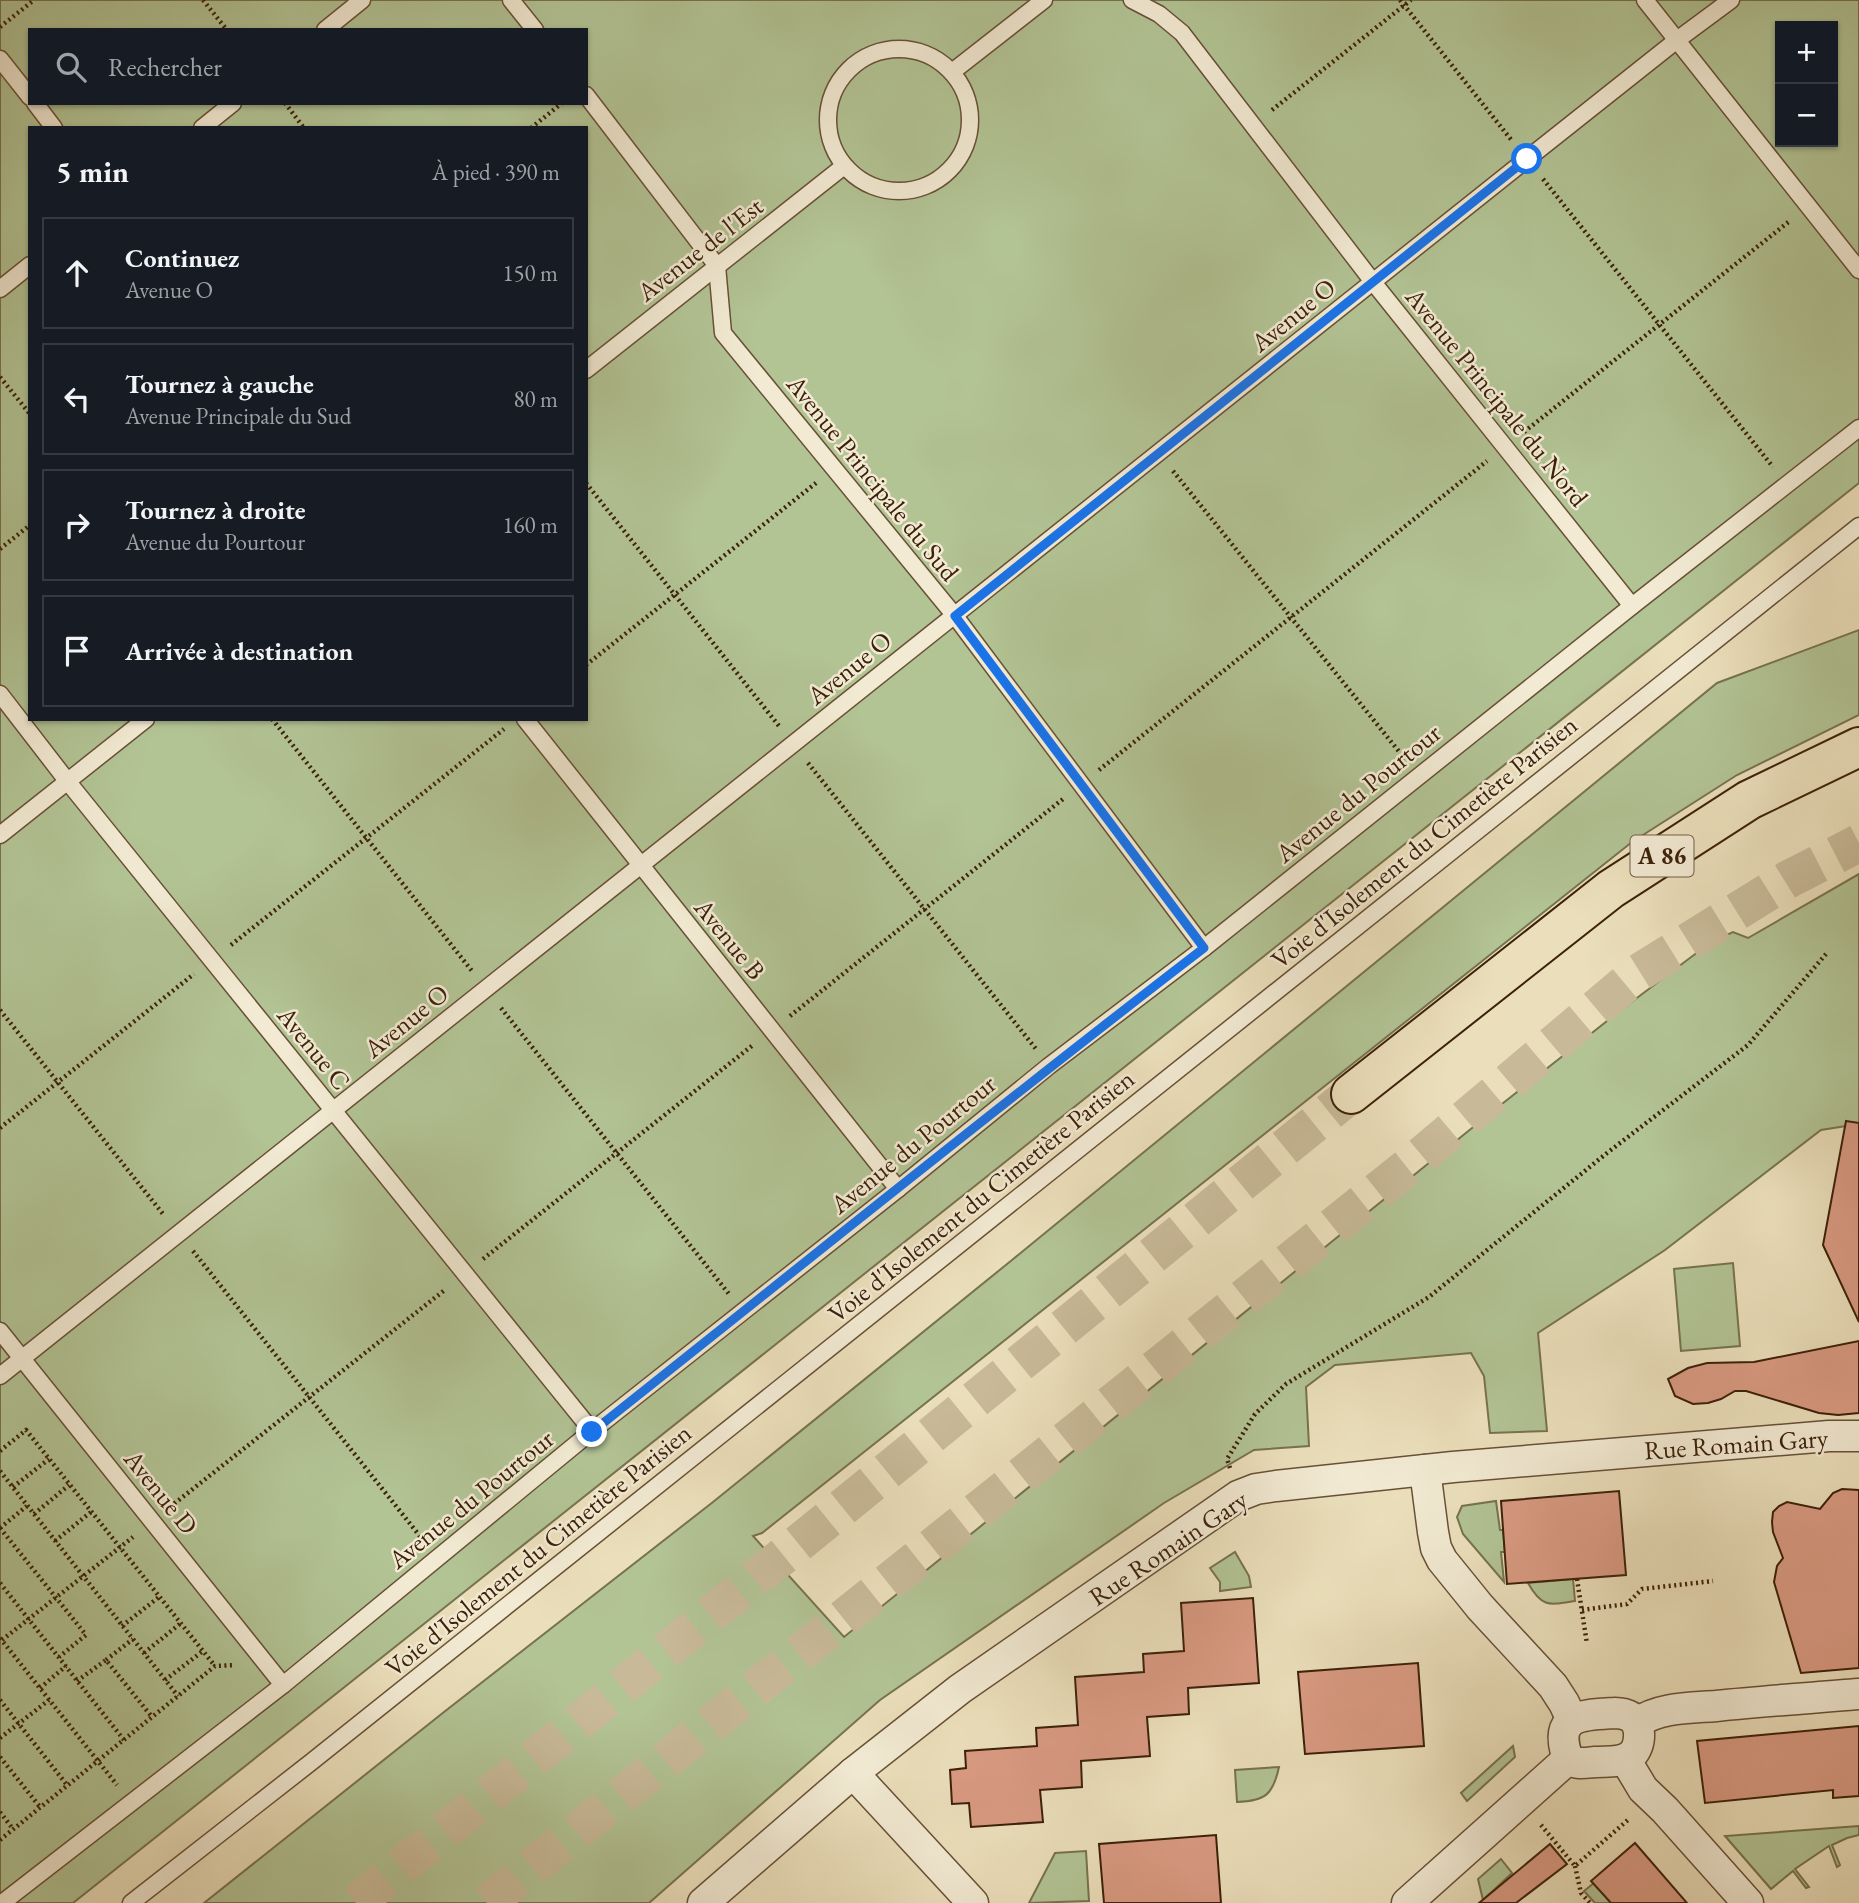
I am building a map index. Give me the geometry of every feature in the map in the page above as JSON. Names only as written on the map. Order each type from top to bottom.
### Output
[{"type":"highway","name":"A 86","points":[[1351,1094],[1611,889],[1749,800],[1859,747]]},
{"type":"street","name":"Rue Romain Gary","points":[[703,1903],[853,1773],[960,1689],[1238,1496],[1256,1489],[1425,1470],[1829,1436],[1859,1436]]},
{"type":"street","points":[[1425,1470],[1436,1548],[1442,1560],[1480,1607],[1552,1686],[1572,1720]]},
{"type":"street","points":[[1637,1723],[1653,1715],[1682,1709],[1859,1694]]},
{"type":"street","points":[[1623,1713],[1637,1723],[1639,1734],[1636,1749],[1625,1759],[1578,1763],[1568,1759],[1563,1732],[1577,1717],[1623,1713]]},
{"type":"street","points":[[1408,1903],[1568,1759]]},
{"type":"street","points":[[1625,1759],[1643,1789],[1748,1903]]},
{"type":"street","points":[[853,1773],[973,1903]]},
{"type":"lane","points":[[327,28],[362,0]]},
{"type":"lane","points":[[512,0],[533,28]]},
{"type":"lane","points":[[952,72],[1044,0]]},
{"type":"lane","name":"Avenue Principale du Nord","points":[[1132,0],[1159,14],[1182,33],[1373,282],[1632,606]]},
{"type":"lane","points":[[1645,0],[1859,270]]},
{"type":"lane","name":"Avenue O","points":[[0,1376],[1527,159],[1731,0]]},
{"type":"lane","points":[[907,49],[930,55],[952,72],[964,89],[971,112],[969,137],[961,158],[946,175],[926,187],[905,192],[882,190],[861,181],[844,166],[832,145],[828,121],[831,97],[843,76],[861,60],[883,50],[907,49]]},
{"type":"lane","points":[[0,59],[28,94]]},
{"type":"lane","points":[[588,98],[718,266]]},
{"type":"lane","points":[[37,105],[52,126]]},
{"type":"lane","points":[[204,126],[231,105]]},
{"type":"lane","name":"Avenue de l'Est","points":[[588,368],[844,166]]},
{"type":"lane","name":"Avenue Principale du Sud","points":[[718,266],[723,333],[955,616],[1204,948]]},
{"type":"lane","points":[[0,289],[28,267]]},
{"type":"lane","name":"Avenue du Pourtour","points":[[2,1903],[283,1685],[592,1432],[1049,1066],[1204,948],[1859,428]]},
{"type":"lane","name":"Voie d'Isolement du Cimetière Parisien","points":[[131,1903],[354,1728],[1859,526]]},
{"type":"lane","name":"Avenue C","points":[[0,694],[592,1432]]},
{"type":"lane","points":[[0,835],[144,721]]},
{"type":"lane","name":"Avenue B","points":[[527,721],[898,1189]]},
{"type":"lane","name":"Avenue D","points":[[0,1331],[283,1685]]},
{"type":"path","points":[[0,27],[34,0]]},
{"type":"path","points":[[203,0],[225,28]]},
{"type":"path","points":[[1400,0],[1787,484]]},
{"type":"path","points":[[1253,125],[1411,0]]},
{"type":"path","points":[[287,105],[302,126]]},
{"type":"path","points":[[533,126],[560,105]]},
{"type":"path","points":[[131,1803],[1,1639],[120,1548],[1808,206]]},
{"type":"path","points":[[0,377],[28,412]]},
{"type":"path","points":[[1159,453],[1419,776]]},
{"type":"path","points":[[588,662],[834,468]]},
{"type":"path","points":[[588,486],[1049,1066]]},
{"type":"path","points":[[0,549],[28,528]]},
{"type":"path","points":[[274,721],[743,1312]]},
{"type":"path","points":[[0,1128],[506,728]]},
{"type":"path","points":[[1238,1496],[1227,1459],[1255,1414],[1286,1384],[1429,1297],[1606,1153],[1748,1045],[1826,954]]},
{"type":"path","points":[[0,1010],[438,1558]]},
{"type":"path","points":[[0,1451],[26,1430],[215,1666],[0,1840]]},
{"type":"path","points":[[13,1487],[49,1459]]},
{"type":"path","points":[[0,1471],[178,1696]]},
{"type":"path","points":[[34,1514],[69,1485]]},
{"type":"path","points":[[27,1506],[0,1528],[86,1635],[59,1657]]},
{"type":"path","points":[[55,1541],[91,1512]]},
{"type":"path","points":[[1577,1579],[1587,1644]]},
{"type":"path","points":[[1581,1610],[1627,1604],[1642,1589],[1713,1581]]},
{"type":"path","points":[[0,1583],[124,1740]]},
{"type":"path","points":[[122,1626],[159,1597]]},
{"type":"path","points":[[144,1653],[181,1623]]},
{"type":"path","points":[[78,1681],[133,1639]]},
{"type":"path","points":[[165,1680],[203,1651]]},
{"type":"path","points":[[106,1660],[152,1717]]},
{"type":"path","points":[[40,1688],[66,1666]]},
{"type":"path","points":[[0,1738],[49,1699]]},
{"type":"path","points":[[0,1700],[68,1785]]},
{"type":"path","points":[[0,1757],[40,1807]]},
{"type":"path","points":[[1575,1866],[1637,1811]]},
{"type":"path","points":[[0,1812],[13,1829]]},
{"type":"path","points":[[1539,1823],[1575,1866],[1581,1893],[1590,1903]]},
{"type":"green space","points":[[0,0],[1859,0],[1859,483],[73,1903],[0,1903]]},
{"type":"green space","points":[[1859,630],[1859,715],[1737,775],[1632,842],[762,1533],[753,1536],[844,1637],[1493,1111],[1711,942],[1733,932],[1748,938],[1859,874],[1859,1124],[1821,1130],[1665,1250],[1538,1333],[1547,1431],[1490,1433],[1484,1376],[1471,1353],[1335,1365],[1306,1387],[1309,1446],[1254,1450],[1164,1503],[880,1700],[649,1903],[204,1903],[713,1502],[1717,683]]},
{"type":"green space","points":[[1733,1263],[1740,1346],[1681,1351],[1674,1269]]},
{"type":"green space","points":[[1496,1501],[1500,1530],[1503,1530],[1505,1552],[1501,1552],[1504,1582],[1463,1534],[1457,1517],[1462,1506]]},
{"type":"green space","points":[[1235,1552],[1249,1576],[1251,1587],[1220,1591],[1220,1582],[1210,1568]]},
{"type":"green space","points":[[1573,1579],[1575,1601],[1552,1604],[1542,1601],[1528,1583]]},
{"type":"green space","points":[[1513,1746],[1515,1757],[1467,1801],[1461,1793]]},
{"type":"green space","points":[[1279,1767],[1274,1784],[1266,1795],[1255,1800],[1237,1802],[1235,1770]]},
{"type":"green space","points":[[1859,1826],[1859,1835],[1832,1845],[1840,1865],[1837,1867],[1829,1846],[1795,1869],[1809,1887],[1806,1888],[1793,1871],[1771,1889],[1725,1836]]},
{"type":"green space","points":[[1086,1851],[1089,1901],[1029,1903],[1055,1853]]},
{"type":"green space","points":[[1501,1859],[1512,1873],[1483,1900],[1478,1879]]},
{"type":"green space","points":[[1594,1883],[1611,1903],[1595,1903],[1584,1891]]},
{"type":"building","points":[[1846,1121],[1859,1123],[1859,1322],[1823,1245]]},
{"type":"building","points":[[1859,1341],[1859,1413],[1819,1413],[1746,1391],[1735,1391],[1721,1399],[1693,1404],[1675,1396],[1668,1379],[1688,1368],[1707,1363],[1754,1362]]},
{"type":"building","points":[[1842,1489],[1859,1490],[1859,1668],[1801,1673],[1774,1582],[1777,1566],[1783,1558],[1773,1532],[1773,1512],[1787,1502],[1820,1509],[1833,1493]]},
{"type":"building","points":[[1619,1491],[1626,1575],[1507,1584],[1501,1501]]},
{"type":"building","points":[[1253,1598],[1259,1683],[1188,1688],[1189,1714],[1147,1717],[1150,1756],[1081,1761],[1082,1787],[1040,1790],[1043,1822],[971,1827],[969,1803],[952,1804],[950,1770],[966,1768],[965,1751],[1037,1746],[1036,1728],[1078,1725],[1075,1677],[1144,1672],[1143,1654],[1184,1651],[1181,1603]]},
{"type":"building","points":[[1418,1663],[1424,1746],[1305,1754],[1298,1672]]},
{"type":"building","points":[[1859,1726],[1859,1796],[1833,1798],[1833,1790],[1705,1803],[1697,1741]]},
{"type":"building","points":[[1216,1835],[1221,1903],[1104,1903],[1099,1844]]},
{"type":"building","points":[[1635,1843],[1687,1903],[1611,1903],[1591,1881]]},
{"type":"building","points":[[1550,1844],[1567,1864],[1516,1903],[1479,1903]]},
{"type":"tunnel","points":[[487,1903],[1410,1165],[1638,973],[1789,879],[1859,843]]},
{"type":"tunnel","points":[[356,1903],[1351,1094]]},
{"type":"route","points":[[592,1432],[1049,1066],[1204,948],[955,616],[1527,159]]}]
